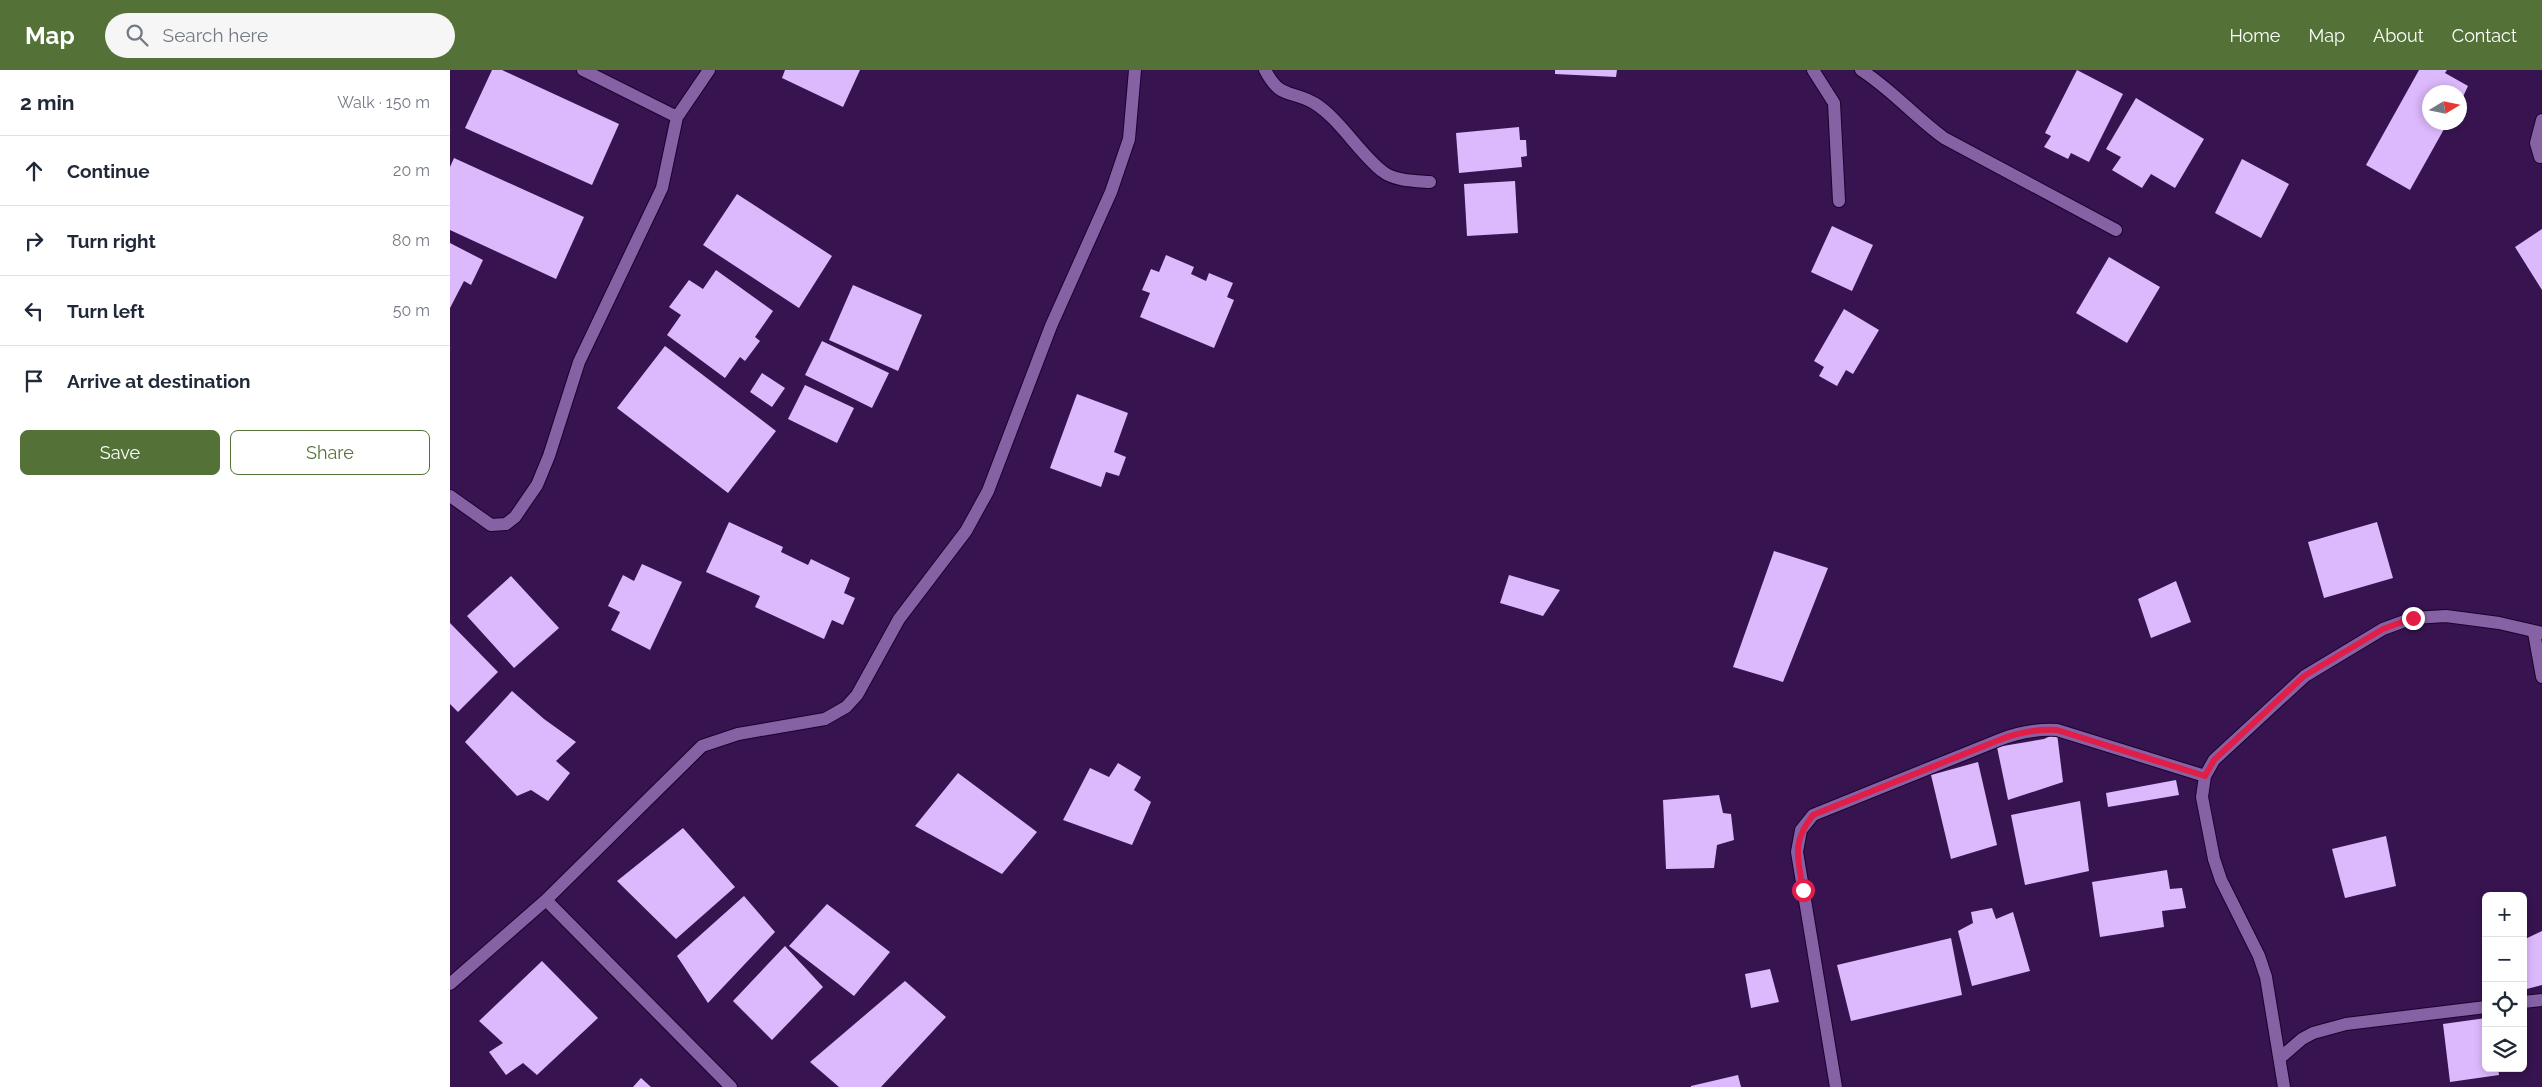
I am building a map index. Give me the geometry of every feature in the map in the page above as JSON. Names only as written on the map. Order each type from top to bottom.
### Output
[{"type":"street","points":[[583,70],[677,117]]},
{"type":"street","points":[[450,496],[491,525],[506,524],[515,517],[537,485],[549,456],[579,362],[662,188],[677,117],[709,70]]},
{"type":"street","points":[[450,984],[546,900],[702,746],[738,734],[825,719],[846,707],[857,695],[900,619],[966,532],[988,491],[1051,326],[1111,192],[1129,138],[1135,70]]},
{"type":"street","points":[[1265,70],[1276,88],[1314,104],[1355,142],[1383,172],[1409,181],[1430,182]]},
{"type":"street","points":[[1814,70],[1834,103],[1839,201]]},
{"type":"street","points":[[1861,70],[1874,78],[1923,123],[1944,138],[2116,230]]},
{"type":"street","points":[[2540,157],[2536,143],[2542,120]]},
{"type":"street","points":[[2284,1087],[2266,978],[2259,956],[2221,880],[2214,859],[2202,797],[2205,776],[2214,760],[2304,676],[2383,629],[2413,618],[2446,616],[2499,623],[2538,633],[2542,677]]},
{"type":"street","points":[[1836,1087],[1797,852],[1801,830],[1813,815],[2018,732],[2038,730],[2057,730],[2205,776]]},
{"type":"street","points":[[546,900],[731,1087]]},
{"type":"street","points":[[2527,1002],[2542,1000]]},
{"type":"street","points":[[2280,1058],[2302,1039],[2314,1033],[2346,1024],[2482,1007]]},
{"type":"building","points":[[492,70],[502,70],[619,124],[592,185],[465,128]]},
{"type":"building","points":[[785,70],[860,70],[843,107],[782,78]]},
{"type":"building","points":[[1555,70],[1617,70],[1616,77],[1555,74]]},
{"type":"building","points":[[2077,70],[2123,94],[2089,162],[2071,153],[2068,159],[2044,147],[2051,136],[2045,133]]},
{"type":"building","points":[[2419,70],[2447,70],[2445,73],[2466,85],[2422,85],[2422,130],[2444,130],[2410,190],[2366,165]]},
{"type":"building","points":[[2136,98],[2204,139],[2175,188],[2151,174],[2142,188],[2112,170],[2121,157],[2106,149]]},
{"type":"building","points":[[1519,127],[1520,140],[1526,140],[1527,156],[1521,157],[1522,167],[1459,173],[1456,133]]},
{"type":"building","points":[[454,158],[584,217],[556,279],[450,230],[450,167]]},
{"type":"building","points":[[2242,159],[2289,184],[2261,238],[2215,213]]},
{"type":"building","points":[[1515,181],[1518,233],[1467,236],[1464,184]]},
{"type":"building","points":[[737,194],[832,256],[799,308],[703,245]]},
{"type":"building","points":[[1832,226],[1873,245],[1852,291],[1811,272]]},
{"type":"building","points":[[2542,229],[2542,290],[2515,247]]},
{"type":"building","points":[[450,243],[483,260],[471,285],[464,281],[450,308]]},
{"type":"building","points":[[1166,255],[1194,267],[1191,274],[1206,281],[1209,273],[1233,283],[1227,297],[1234,300],[1214,348],[1140,317],[1150,293],[1142,290],[1151,269],[1159,272]]},
{"type":"building","points":[[2109,257],[2160,287],[2127,343],[2076,313]]},
{"type":"building","points":[[716,270],[773,311],[755,337],[760,341],[745,361],[740,357],[725,378],[667,335],[681,315],[669,307],[689,280],[703,289]]},
{"type":"building","points":[[853,285],[922,315],[898,371],[829,340]]},
{"type":"building","points":[[1844,309],[1879,330],[1853,374],[1846,370],[1837,386],[1819,376],[1824,367],[1814,361]]},
{"type":"building","points":[[822,341],[889,373],[872,408],[805,375]]},
{"type":"building","points":[[665,346],[776,431],[728,493],[617,408]]},
{"type":"building","points":[[762,373],[785,388],[772,407],[750,392]]},
{"type":"building","points":[[805,385],[854,408],[837,443],[788,419]]},
{"type":"building","points":[[1077,394],[1128,413],[1114,452],[1126,457],[1119,476],[1106,472],[1101,487],[1050,468]]},
{"type":"building","points":[[729,522],[783,547],[781,552],[808,565],[811,559],[850,578],[844,593],[855,598],[843,625],[832,620],[824,639],[755,607],[760,596],[706,572]]},
{"type":"building","points":[[2377,522],[2393,578],[2324,598],[2308,542]]},
{"type":"building","points":[[1774,551],[1828,568],[1783,682],[1733,667]]},
{"type":"building","points":[[642,564],[682,582],[650,650],[611,630],[620,612],[608,606],[623,575],[634,581]]},
{"type":"building","points":[[1509,575],[1560,590],[1543,616],[1500,603]]},
{"type":"building","points":[[511,576],[559,628],[514,668],[467,616]]},
{"type":"building","points":[[2176,581],[2191,622],[2151,638],[2138,599]]},
{"type":"building","points":[[450,623],[498,672],[458,712],[450,704]]},
{"type":"building","points":[[512,691],[544,719],[576,742],[556,761],[570,773],[548,801],[531,790],[517,796],[465,742]]},
{"type":"building","points":[[2057,733],[2063,782],[2008,800],[1997,747],[2044,739]]},
{"type":"building","points":[[1978,762],[1997,845],[1951,859],[1931,775]]},
{"type":"building","points":[[1118,763],[1141,777],[1134,790],[1151,802],[1132,845],[1063,820],[1090,768],[1109,777]]},
{"type":"building","points":[[958,773],[1037,832],[1002,874],[915,826]]},
{"type":"building","points":[[2176,780],[2179,795],[2108,807],[2106,793]]},
{"type":"building","points":[[1719,795],[1723,813],[1731,814],[1734,840],[1717,845],[1714,868],[1666,869],[1663,800]]},
{"type":"building","points":[[2080,801],[2089,871],[2025,885],[2011,815]]},
{"type":"building","points":[[683,828],[735,887],[676,939],[617,881]]},
{"type":"building","points":[[2386,836],[2396,886],[2345,898],[2332,849]]},
{"type":"building","points":[[2167,870],[2170,889],[2182,888],[2186,908],[2162,911],[2164,927],[2100,937],[2092,882]]},
{"type":"building","points":[[744,896],[775,932],[708,1003],[677,956]]},
{"type":"building","points":[[827,904],[890,952],[854,996],[789,946]]},
{"type":"building","points":[[1992,908],[1996,919],[2013,912],[2030,971],[1972,986],[1958,931],[1973,923],[1971,912]]},
{"type":"building","points":[[2542,931],[2542,985],[2527,989],[2527,982],[2527,938]]},
{"type":"building","points":[[1951,938],[1962,995],[1851,1021],[1837,965]]},
{"type":"building","points":[[785,946],[823,987],[772,1040],[733,1001]]},
{"type":"building","points":[[542,961],[598,1018],[537,1075],[523,1063],[506,1075],[489,1052],[503,1043],[479,1021]]},
{"type":"building","points":[[1770,969],[1779,1002],[1751,1008],[1745,974]]},
{"type":"building","points":[[905,981],[946,1017],[881,1087],[839,1087],[810,1062]]},
{"type":"building","points":[[2482,1019],[2482,1072],[2499,1072],[2499,1075],[2450,1082],[2443,1024]]},
{"type":"building","points":[[1738,1075],[1741,1087],[1691,1087],[1691,1086]]},
{"type":"building","points":[[641,1078],[651,1087],[633,1087]]},
{"type":"route","points":[[1803,890],[1797,852],[1801,830],[1813,815],[2018,732],[2038,730],[2057,730],[2205,776],[2214,760],[2304,676],[2383,629],[2413,618]]}]
